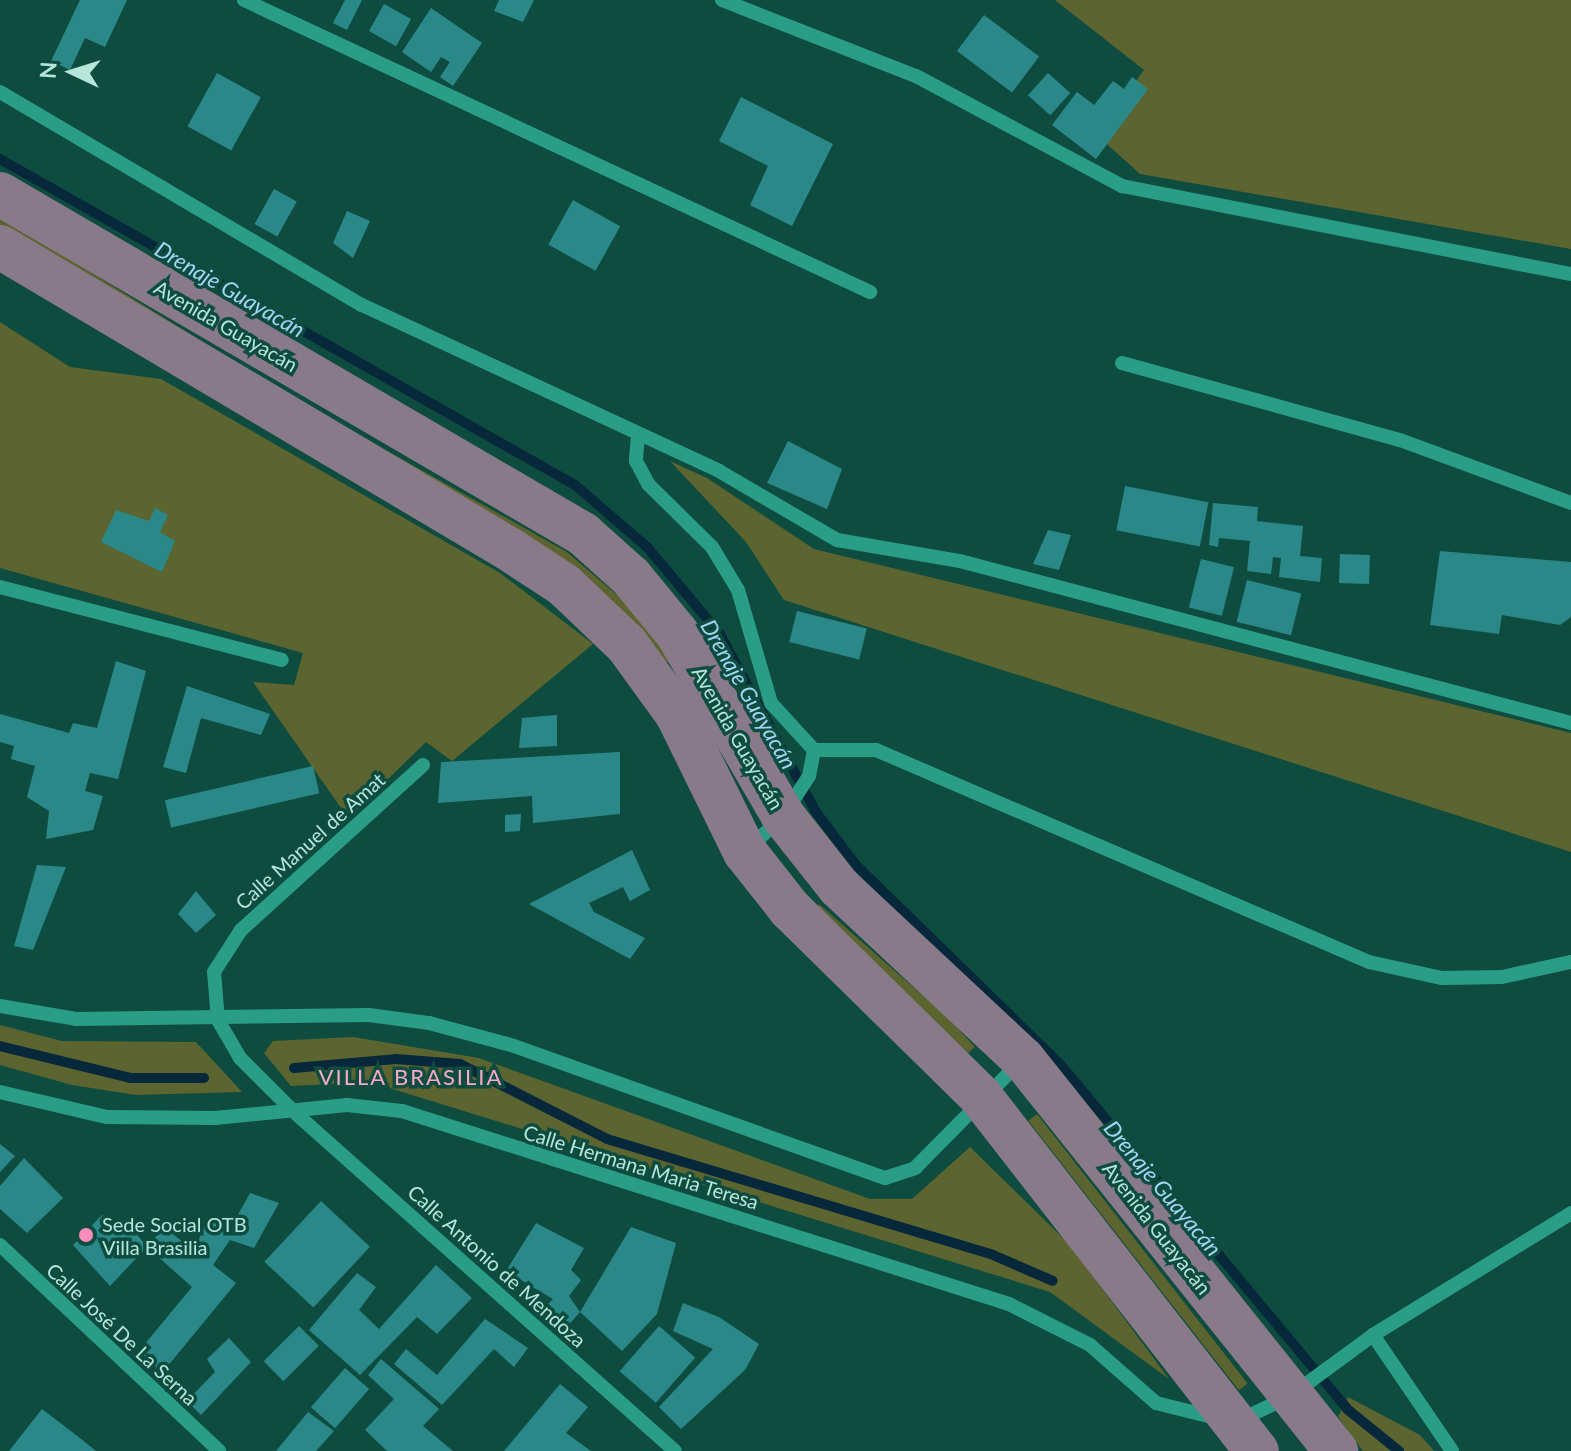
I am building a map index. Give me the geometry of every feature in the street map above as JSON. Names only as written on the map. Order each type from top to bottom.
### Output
[{"type":"main road","name":"Avenida Guayacán","points":[[0,194],[583,534],[631,577],[677,633],[783,816],[839,887],[1023,1059],[1336,1451]]},
{"type":"main road","name":"Avenida Guayacán","points":[[0,247],[564,585],[627,645],[677,714],[745,852],[790,909],[981,1097],[1246,1437]]},
{"type":"street","points":[[244,0],[870,292]]},
{"type":"street","points":[[722,0],[916,76],[1122,186],[1571,274]]},
{"type":"street","points":[[0,92],[362,305],[638,436],[719,471],[837,540],[960,561],[1571,723]]},
{"type":"street","points":[[1122,363],[1400,440],[1571,503]]},
{"type":"street","points":[[638,436],[636,461],[649,485],[718,557],[753,629],[771,703],[814,750],[876,750],[1369,962],[1442,978],[1502,977],[1571,962]]},
{"type":"street","points":[[0,587],[282,660]]},
{"type":"street","points":[[745,852],[783,816],[809,776],[814,750]]},
{"type":"street","name":"Calle Manuel de Amat","points":[[293,1111],[240,1058],[218,1020],[214,972],[241,930],[423,765]]},
{"type":"street","points":[[0,1006],[76,1019],[218,1020],[369,1015],[429,1023],[514,1046],[885,1178],[915,1168],[981,1097],[1023,1059]]},
{"type":"street","name":"Calle Hermana Maria Teresa","points":[[0,1092],[107,1117],[293,1111],[347,1105],[402,1111],[923,1272],[1009,1304],[1090,1345],[1156,1403],[1246,1437]]},
{"type":"street","name":"Calle Antonio de Mendoza","points":[[293,1111],[675,1451]]},
{"type":"street","points":[[1246,1437],[1290,1396],[1373,1335],[1571,1213]]},
{"type":"street","name":"Calle José De La Serna","points":[[0,1245],[219,1451]]},
{"type":"street","points":[[1373,1335],[1452,1451]]},
{"type":"green space","points":[[1055,0],[1571,0],[1571,249],[1140,174],[1097,135],[1144,70]]},
{"type":"green space","points":[[0,216],[288,395],[567,552],[630,606],[672,659],[662,665],[0,230]]},
{"type":"green space","points":[[0,322],[70,367],[161,379],[500,573],[593,644],[452,761],[426,742],[348,818],[253,682],[294,685],[303,653],[0,568]]},
{"type":"green space","points":[[670,461],[707,478],[814,549],[1571,733],[1571,852],[784,600],[746,542]]},
{"type":"green space","points":[[819,904],[947,1017],[975,1047],[968,1053],[813,913]]},
{"type":"green space","points":[[0,1025],[62,1041],[196,1042],[242,1092],[136,1095],[72,1085],[0,1065]]},
{"type":"green space","points":[[353,1037],[479,1058],[870,1199],[912,1199],[970,1147],[1069,1244],[1169,1379],[1050,1292],[370,1082],[291,1086],[264,1053],[273,1041]]},
{"type":"green space","points":[[1037,1114],[1248,1383],[1239,1390],[1028,1121]]},
{"type":"green space","points":[[1348,1397],[1420,1435],[1434,1451],[1363,1451],[1338,1417]]},
{"type":"building","points":[[80,0],[127,0],[105,47],[85,38],[70,70],[51,61]]},
{"type":"building","points":[[345,0],[362,0],[347,30],[333,23]]},
{"type":"building","points":[[499,0],[534,0],[523,22],[494,11]]},
{"type":"building","points":[[384,4],[411,19],[396,46],[369,31]]},
{"type":"building","points":[[431,8],[482,43],[453,86],[440,77],[450,62],[441,57],[431,72],[402,52]]},
{"type":"building","points":[[984,15],[1039,57],[1012,92],[957,51]]},
{"type":"building","points":[[217,73],[261,97],[231,151],[187,126]]},
{"type":"building","points":[[1048,73],[1070,93],[1050,115],[1028,95]]},
{"type":"building","points":[[1132,77],[1148,89],[1096,159],[1052,125],[1077,92],[1094,105],[1113,81],[1124,89]]},
{"type":"building","points":[[741,97],[833,144],[792,226],[750,205],[768,166],[719,141]]},
{"type":"building","points":[[274,189],[297,202],[277,237],[255,224]]},
{"type":"building","points":[[573,200],[620,226],[596,271],[548,245]]},
{"type":"building","points":[[347,211],[370,221],[353,258],[333,243]]},
{"type":"building","points":[[788,441],[842,469],[827,509],[767,483]]},
{"type":"building","points":[[1125,486],[1208,502],[1200,546],[1116,530]]},
{"type":"building","points":[[1213,503],[1258,507],[1257,521],[1303,526],[1300,556],[1322,558],[1320,582],[1279,577],[1281,558],[1273,557],[1271,574],[1247,571],[1250,541],[1219,538],[1218,547],[1209,545]]},
{"type":"building","points":[[155,508],[168,515],[160,532],[175,541],[162,572],[101,542],[116,510],[149,521]]},
{"type":"building","points":[[1048,530],[1071,535],[1059,570],[1033,564]]},
{"type":"building","points":[[1440,551],[1571,562],[1571,617],[1560,625],[1502,615],[1499,634],[1430,625]]},
{"type":"building","points":[[1340,554],[1370,555],[1369,584],[1339,583]]},
{"type":"building","points":[[1201,559],[1234,567],[1222,616],[1189,608]]},
{"type":"building","points":[[1247,580],[1301,594],[1291,635],[1237,622]]},
{"type":"building","points":[[797,611],[867,628],[859,659],[789,642]]},
{"type":"building","points":[[116,661],[146,671],[118,779],[90,773],[85,791],[103,796],[93,830],[46,839],[49,811],[27,797],[35,766],[11,759],[14,746],[0,742],[0,714],[69,733],[73,723],[97,728]]},
{"type":"building","points":[[187,686],[270,714],[261,735],[201,718],[186,773],[163,767]]},
{"type":"building","points":[[557,715],[557,746],[519,748],[522,718]]},
{"type":"building","points":[[620,752],[620,814],[533,823],[532,796],[438,803],[441,762]]},
{"type":"building","points":[[313,766],[319,793],[171,827],[165,800]]},
{"type":"building","points":[[521,814],[520,831],[505,832],[505,815]]},
{"type":"building","points":[[632,850],[650,890],[630,901],[623,887],[589,903],[594,912],[645,938],[630,959],[529,904]]},
{"type":"building","points":[[37,865],[66,867],[33,950],[14,946]]},
{"type":"building","points":[[196,891],[216,915],[196,933],[178,914]]},
{"type":"building","points":[[0,1144],[15,1156],[0,1172]]},
{"type":"building","points":[[24,1158],[63,1198],[27,1233],[0,1209],[0,1186]]},
{"type":"building","points":[[250,1193],[279,1203],[254,1248],[230,1240],[213,1265],[236,1283],[162,1373],[139,1351],[192,1287],[147,1247],[164,1227],[194,1251],[209,1216],[235,1220]]},
{"type":"building","points":[[321,1201],[370,1247],[313,1307],[264,1262]]},
{"type":"building","points":[[102,1215],[122,1232],[131,1227],[147,1247],[110,1286],[73,1245]]},
{"type":"building","points":[[536,1223],[584,1248],[571,1270],[581,1280],[569,1296],[580,1312],[565,1329],[546,1306],[553,1299],[506,1271]]},
{"type":"building","points":[[631,1227],[676,1243],[657,1314],[622,1351],[580,1312]]},
{"type":"building","points":[[436,1265],[472,1298],[437,1334],[417,1317],[360,1375],[309,1330],[357,1273],[376,1287],[359,1310],[379,1329]]},
{"type":"building","points":[[683,1303],[719,1317],[759,1344],[745,1370],[681,1429],[659,1407],[713,1349],[673,1331]]},
{"type":"building","points":[[485,1319],[528,1348],[514,1367],[494,1349],[442,1405],[394,1364],[406,1349],[437,1375]]},
{"type":"building","points":[[299,1326],[319,1346],[283,1381],[264,1361]]},
{"type":"building","points":[[659,1326],[695,1357],[656,1403],[620,1371]]},
{"type":"building","points":[[229,1338],[251,1362],[201,1415],[187,1401],[215,1372],[207,1359]]},
{"type":"building","points":[[381,1359],[439,1409],[423,1426],[453,1451],[387,1451],[365,1430],[394,1399],[368,1375]]},
{"type":"building","points":[[345,1368],[369,1389],[335,1428],[311,1407]]},
{"type":"building","points":[[560,1384],[588,1407],[566,1433],[591,1451],[504,1451]]},
{"type":"building","points":[[42,1409],[76,1435],[96,1451],[9,1451]]},
{"type":"building","points":[[308,1412],[334,1431],[316,1451],[276,1451]]},
{"type":"waterway","name":"Drenaje Guayacán","points":[[0,159],[575,485],[647,547],[720,634],[816,812],[855,864],[1060,1064],[1347,1409],[1399,1451]]},
{"type":"waterway","points":[[0,1046],[130,1078],[204,1078]]},
{"type":"waterway","points":[[294,1068],[396,1059],[460,1064],[607,1139],[993,1255],[1053,1281]]},
{"type":"place","name":"Sede Social OTB Villa Brasilia","points":[[86,1235]]},
{"type":"district","name":"VILLA BRASILIA","points":[[411,1077]]}]
